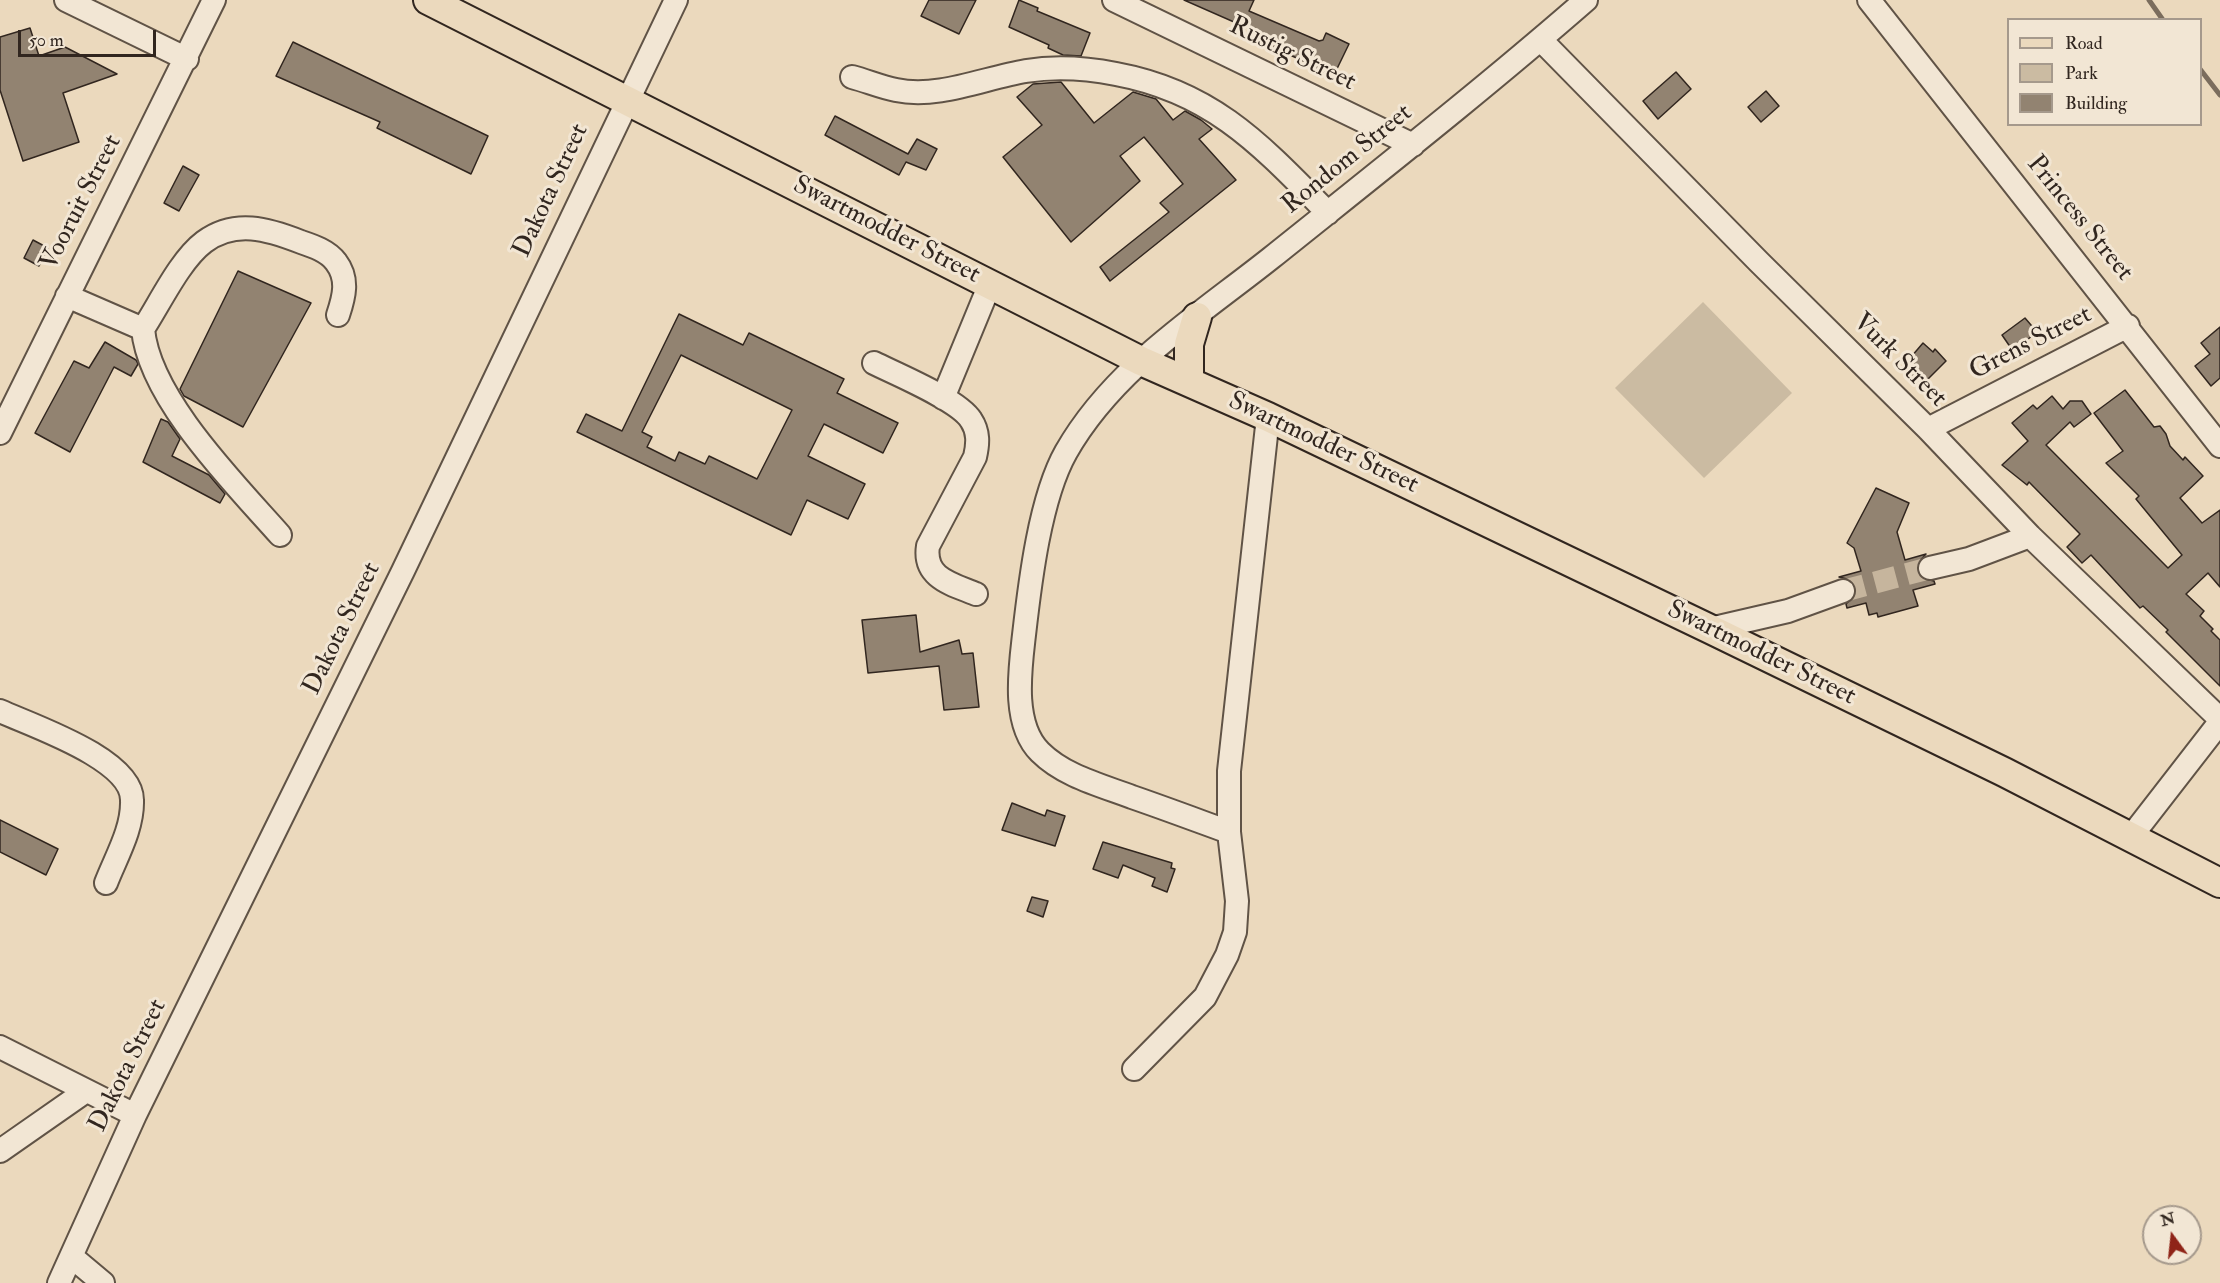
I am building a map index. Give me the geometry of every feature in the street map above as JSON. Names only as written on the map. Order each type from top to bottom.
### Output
[{"type":"main road","name":"Swartmodder Street","points":[[428,0],[1141,361],[1268,417],[1710,629],[2004,772],[2220,883]]},
{"type":"main road","points":[[1189,381],[1189,344],[1197,317]]},
{"type":"street","points":[[66,0],[187,59]]},
{"type":"street","name":"Vooruit Street","points":[[0,433],[187,59],[214,0]]},
{"type":"street","name":"Dakota Street","points":[[59,1283],[135,1114],[414,550],[676,0]]},
{"type":"street","name":"Rustig Street","points":[[1114,0],[1413,145]]},
{"type":"street","name":"Rondom Street","points":[[1229,832],[1079,777],[1055,765],[1038,750],[1029,736],[1024,720],[1020,669],[1025,624],[1042,525],[1051,489],[1063,456],[1096,406],[1141,361],[1413,145],[1586,0]]},
{"type":"street","name":"Princess Street","points":[[1869,0],[2128,326],[2220,446]]},
{"type":"street","name":"Vurk Street","points":[[1541,40],[1759,262],[1928,429],[2030,536],[2220,721]]},
{"type":"street","points":[[852,77],[897,90],[922,92],[1024,71],[1070,67],[1138,78],[1166,86],[1223,115],[1290,174],[1328,213]]},
{"type":"street","points":[[280,534],[222,469],[168,395],[150,362],[144,329],[192,253],[205,241],[220,233],[248,228],[269,230],[312,246],[336,262],[345,284],[338,315]]},
{"type":"street","points":[[944,398],[990,284]]},
{"type":"street","points":[[67,296],[144,329]]},
{"type":"street","name":"Grens Street","points":[[1928,429],[2128,326]]},
{"type":"street","points":[[874,363],[944,398],[971,419],[978,444],[975,457],[928,546],[927,556],[933,573],[940,579],[976,594]]},
{"type":"street","points":[[1134,1069],[1205,998],[1227,956],[1235,932],[1237,901],[1229,832],[1229,771],[1268,417]]},
{"type":"street","points":[[1930,568],[1969,560],[2030,536]]},
{"type":"street","points":[[1710,629],[1788,611],[1843,591]]},
{"type":"street","points":[[0,711],[104,761],[129,786],[133,798],[129,825],[106,883]]},
{"type":"street","points":[[2130,838],[2220,721]]},
{"type":"street","points":[[0,1047],[135,1114]]},
{"type":"street","points":[[0,1151],[86,1091]]},
{"type":"street","points":[[72,1257],[103,1283]]},
{"type":"green space","points":[[1703,302],[1792,393],[1704,478],[1615,388]]},
{"type":"building","points":[[929,0],[976,0],[959,34],[921,16]]},
{"type":"building","points":[[1019,0],[1038,8],[1037,11],[1090,33],[1081,56],[1063,55],[1048,48],[1049,45],[1009,27]]},
{"type":"building","points":[[1184,0],[1254,0],[1249,11],[1319,41],[1323,40],[1326,33],[1349,44],[1333,77],[1256,40],[1259,33]]},
{"type":"building","points":[[30,28],[39,56],[65,47],[117,74],[63,93],[79,142],[23,161],[0,90],[0,37]]},
{"type":"building","points":[[293,42],[488,136],[471,174],[377,128],[380,122],[276,76]]},
{"type":"building","points":[[1676,72],[1691,89],[1658,119],[1643,101]]},
{"type":"building","points":[[1061,82],[1094,123],[1133,92],[1156,99],[1173,120],[1185,111],[1212,129],[1199,139],[1236,180],[1110,281],[1100,267],[1169,212],[1160,203],[1183,184],[1144,137],[1120,156],[1140,181],[1071,242],[1003,157],[1042,125],[1017,97],[1033,84]]},
{"type":"building","points":[[1766,91],[1779,106],[1761,122],[1748,107]]},
{"type":"building","points":[[835,116],[908,154],[917,139],[937,149],[926,170],[906,162],[899,175],[825,135]]},
{"type":"building","points":[[183,166],[199,175],[179,211],[164,203]]},
{"type":"building","points":[[33,240],[48,248],[39,266],[24,258]]},
{"type":"building","points":[[238,271],[311,303],[243,427],[184,396],[180,389]]},
{"type":"building","points":[[679,314],[743,345],[749,333],[844,379],[837,393],[898,423],[883,453],[824,424],[808,456],[865,484],[848,519],[807,500],[791,535],[577,432],[586,414],[622,431]],"holes":[[[681,355],[792,410],[757,479],[709,456],[705,464],[679,452],[675,461],[647,447],[652,437],[642,432]]]},
{"type":"building","points":[[2025,318],[2037,332],[2013,351],[2002,335]]},
{"type":"building","points":[[2220,327],[2220,378],[2211,386],[2195,366],[2210,354],[2201,343]]},
{"type":"building","points":[[105,342],[136,360],[138,364],[131,376],[114,367],[70,452],[35,433],[74,361],[89,368]]},
{"type":"building","points":[[1923,343],[1933,352],[1935,349],[1946,361],[1920,387],[1908,376],[1912,371],[1905,364]]},
{"type":"building","points":[[2125,390],[2154,427],[2160,426],[2170,446],[2183,460],[2185,457],[2203,476],[2180,498],[2202,523],[2220,510],[2220,587],[2208,573],[2186,594],[2204,611],[2200,616],[2220,640],[2220,686],[2166,632],[2168,630],[2143,606],[2140,608],[2091,555],[2082,563],[2067,547],[2080,534],[2029,482],[2027,485],[2002,465],[2028,441],[2012,423],[2033,405],[2037,409],[2052,396],[2063,409],[2070,401],[2082,401],[2091,414],[2074,427],[2070,422],[2046,445],[2168,568],[2182,555],[2136,499],[2139,496],[2106,463],[2123,451],[2094,413]]},
{"type":"building","points":[[161,419],[168,422],[180,439],[172,456],[209,475],[225,494],[220,503],[143,462]]},
{"type":"building","points":[[1876,488],[1909,503],[1897,532],[1905,560],[1926,554],[1917,564],[1917,572],[1921,578],[1934,581],[1935,584],[1913,590],[1918,606],[1878,617],[1877,613],[1869,615],[1866,603],[1847,608],[1846,604],[1856,594],[1856,587],[1851,580],[1839,577],[1861,571],[1854,548],[1847,543]]},
{"type":"building","points":[[916,615],[920,652],[959,640],[962,654],[973,653],[979,707],[944,710],[939,666],[868,673],[862,620]]},
{"type":"building","points":[[1012,803],[1045,816],[1047,810],[1065,816],[1055,846],[1002,830]]},
{"type":"building","points":[[0,820],[58,849],[46,875],[0,852]]},
{"type":"building","points":[[1103,842],[1172,863],[1171,868],[1175,869],[1167,892],[1152,886],[1155,878],[1123,865],[1118,878],[1093,869]]},
{"type":"building","points":[[1032,897],[1048,901],[1043,917],[1027,911]]},
{"type":"waterway","points":[[2149,0],[2162,18]]},
{"type":"waterway","points":[[2202,72],[2220,95]]},
{"type":"tunnel","points":[[1843,591],[1930,568]]}]
